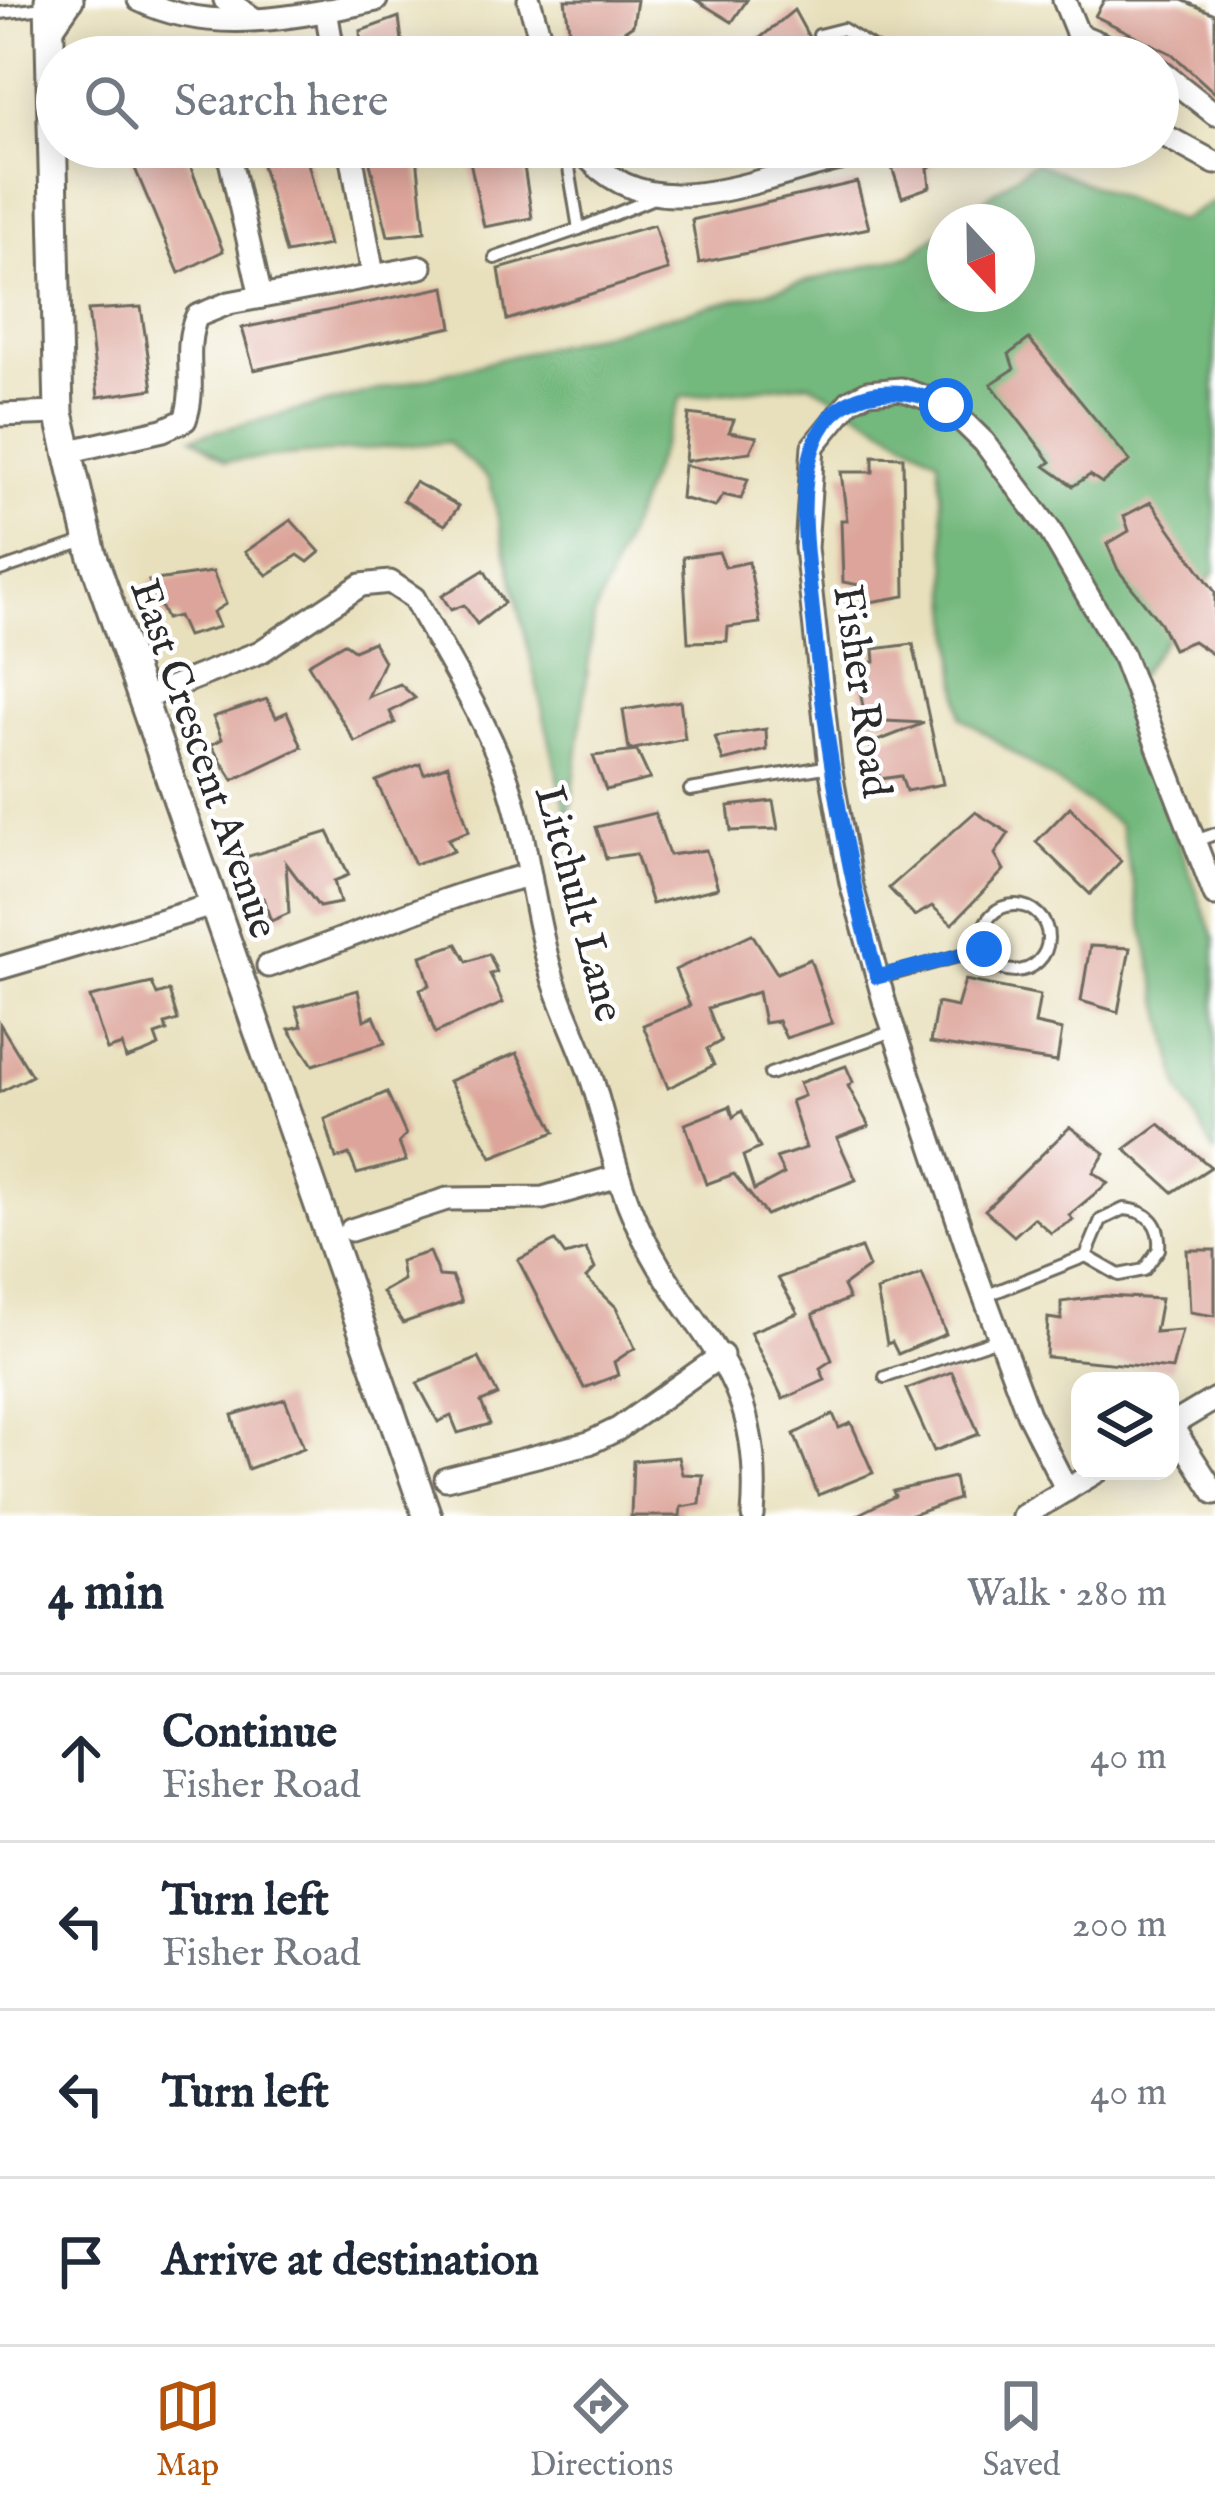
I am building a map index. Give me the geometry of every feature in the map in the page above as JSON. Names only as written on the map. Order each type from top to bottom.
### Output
[{"type":"street","points":[[139,0],[176,16],[210,22],[254,9]]},
{"type":"street","points":[[225,0],[254,9],[326,10],[376,0]]},
{"type":"street","points":[[529,0],[540,36]]},
{"type":"street","points":[[1064,0],[1082,36]]},
{"type":"street","points":[[326,10],[330,36]]},
{"type":"street","points":[[1179,86],[1215,114]]},
{"type":"street","points":[[1179,144],[1215,163]]},
{"type":"street","name":"East Crescent Avenue","points":[[56,168],[58,413],[88,540],[427,1516]]},
{"type":"street","points":[[232,168],[261,297]]},
{"type":"street","points":[[354,168],[373,275]]},
{"type":"street","points":[[595,168],[629,190],[678,198],[770,168]]},
{"type":"street","points":[[66,452],[185,420],[194,396],[190,331],[197,316],[261,297],[421,267]]},
{"type":"street","name":"Fisher Road","points":[[1067,1490],[1028,1414],[985,1296],[894,1031],[851,883],[830,766],[806,548],[807,470],[813,446],[836,412],[868,392],[901,389],[946,405],[964,421],[1048,529],[1123,656],[1205,837],[1215,895]]},
{"type":"street","points":[[0,415],[58,413]]},
{"type":"street","name":"Litchult Lane","points":[[142,699],[260,652],[361,585],[374,581],[404,588],[415,598],[501,764],[551,973],[589,1069],[619,1176],[653,1262],[722,1355],[746,1406],[754,1439],[753,1516]]},
{"type":"street","points":[[268,966],[398,922],[439,899],[530,875]]},
{"type":"street","points":[[0,968],[213,905]]},
{"type":"street","points":[[351,1230],[448,1199],[543,1198],[619,1176]]},
{"type":"street","points":[[446,1479],[589,1443],[618,1429],[722,1355]]},
{"type":"street","points":[[1179,1421],[1215,1399]]},
{"type":"street","points":[[1179,1438],[1215,1493]]},
{"type":"street","points":[[1024,1516],[1083,1480]]},
{"type":"lane","points":[[0,13],[55,10]]},
{"type":"lane","points":[[819,35],[843,29],[854,36]]},
{"type":"lane","points":[[569,168],[579,229]]},
{"type":"lane","points":[[494,258],[656,197]]},
{"type":"lane","points":[[0,569],[88,540]]},
{"type":"lane","points":[[690,790],[830,766]]},
{"type":"lane","points":[[1011,904],[1036,912],[1048,930],[1046,952],[1025,970],[1005,970],[984,949],[984,926],[1011,904]]},
{"type":"lane","points":[[877,977],[984,949]]},
{"type":"lane","points":[[770,1074],[894,1031]]},
{"type":"lane","points":[[985,1296],[1086,1256],[1094,1232],[1111,1213],[1136,1210],[1156,1223],[1159,1249],[1144,1270],[1119,1275],[1086,1256]]},
{"type":"lane","points":[[885,1377],[1001,1337]]},
{"type":"green space","points":[[1026,168],[1049,168],[1179,221],[1215,201],[1215,571],[1124,696],[1215,940],[1215,1154],[1180,1089],[1120,825],[961,717],[938,459],[810,383],[681,397],[594,617],[569,824],[489,479],[447,442],[226,461],[193,437],[911,255],[927,243],[927,312],[1035,312],[1035,204],[979,204]]},
{"type":"building","points":[[565,0],[637,0],[633,25],[616,36],[570,36]]},
{"type":"building","points":[[696,0],[747,0],[732,22]]},
{"type":"building","points":[[1104,0],[1182,0],[1215,14],[1215,93],[1179,60],[1179,36],[1136,36],[1095,16]]},
{"type":"building","points":[[794,10],[808,36],[762,36]]},
{"type":"building","points":[[399,17],[401,36],[360,36],[360,31]]},
{"type":"building","points":[[135,168],[191,168],[223,251],[179,273]]},
{"type":"building","points":[[263,168],[309,168],[329,245],[286,253]]},
{"type":"building","points":[[371,168],[418,168],[425,232],[388,236]]},
{"type":"building","points":[[471,168],[524,168],[532,218],[484,227]]},
{"type":"building","points":[[892,168],[928,168],[930,187],[902,197]]},
{"type":"building","points":[[857,182],[869,228],[699,263],[692,220]]},
{"type":"building","points":[[654,225],[668,270],[507,320],[499,269]]},
{"type":"building","points":[[445,287],[452,327],[254,370],[242,328]]},
{"type":"building","points":[[141,307],[153,389],[98,397],[88,310]]},
{"type":"building","points":[[1029,339],[1130,461],[1102,483],[1090,475],[1073,486],[1045,466],[1051,462],[991,384],[1014,369],[1009,354]]},
{"type":"building","points":[[689,414],[734,420],[729,432],[757,437],[750,452],[685,461]]},
{"type":"building","points":[[873,456],[903,457],[905,596],[870,602],[865,586],[843,582],[841,520],[847,520],[841,472],[873,472]]},
{"type":"building","points":[[684,465],[748,479],[741,499],[723,495],[715,507],[681,498]]},
{"type":"building","points":[[415,482],[459,506],[445,525],[403,500]]},
{"type":"building","points":[[1151,502],[1215,592],[1215,656],[1193,641],[1173,649],[1160,623],[1118,570],[1107,544],[1129,531],[1124,516]]},
{"type":"building","points":[[291,520],[320,552],[308,562],[298,555],[267,575],[245,552]]},
{"type":"building","points":[[719,552],[725,567],[749,562],[760,623],[728,627],[727,641],[688,642],[683,557]]},
{"type":"building","points":[[484,570],[504,603],[477,624],[464,605],[451,610],[442,596]]},
{"type":"building","points":[[213,572],[226,604],[213,612],[219,627],[187,636],[178,616],[166,619],[149,581]]},
{"type":"building","points":[[373,642],[384,661],[368,697],[400,684],[415,698],[390,712],[395,723],[355,742],[308,664],[344,643],[354,650]]},
{"type":"building","points":[[913,644],[943,784],[906,791],[901,776],[880,779],[870,744],[924,723],[866,720],[857,664],[875,662],[874,649]]},
{"type":"building","points":[[267,699],[276,717],[287,712],[302,747],[233,780],[211,745],[222,739],[213,717]]},
{"type":"building","points":[[680,701],[685,739],[629,750],[623,710]]},
{"type":"building","points":[[766,729],[767,750],[723,761],[715,737]]},
{"type":"building","points":[[637,751],[650,779],[606,790],[593,756]]},
{"type":"building","points":[[420,764],[424,774],[448,765],[469,831],[448,839],[454,851],[415,864],[376,781]]},
{"type":"building","points":[[773,801],[778,829],[731,831],[728,806]]},
{"type":"building","points":[[1070,807],[1121,861],[1090,894],[1036,842]]},
{"type":"building","points":[[975,812],[1009,833],[995,854],[1004,870],[952,924],[932,906],[915,916],[889,888]]},
{"type":"building","points":[[655,813],[669,855],[706,850],[718,888],[652,904],[636,854],[606,858],[596,827]]},
{"type":"building","points":[[328,832],[349,875],[334,881],[340,903],[319,907],[286,863],[289,913],[271,921],[263,898],[252,903],[236,860]]},
{"type":"building","points":[[752,934],[777,973],[810,959],[832,1023],[786,1038],[778,1021],[764,1023],[758,992],[708,1008],[721,1041],[707,1049],[714,1065],[668,1088],[643,1025],[690,1006],[675,970]]},
{"type":"building","points":[[457,944],[467,962],[489,954],[497,972],[490,974],[503,1003],[435,1033],[420,989],[430,985],[421,956]]},
{"type":"building","points":[[1090,946],[1130,948],[1118,1012],[1081,1001]]},
{"type":"building","points":[[965,980],[1040,995],[1035,1024],[1062,1030],[1057,1062],[930,1043],[937,1003],[957,1007]]},
{"type":"building","points":[[152,983],[157,995],[169,991],[178,1020],[165,1024],[167,1031],[155,1035],[159,1046],[143,1053],[126,1059],[122,1045],[107,1050],[90,997]]},
{"type":"building","points":[[358,990],[364,1020],[374,1016],[385,1043],[313,1065],[289,1029],[302,1026],[296,1007]]},
{"type":"building","points":[[0,1024],[32,1076],[0,1092]]},
{"type":"building","points":[[517,1053],[555,1132],[492,1157],[449,1081]]},
{"type":"building","points":[[846,1066],[853,1082],[848,1086],[869,1126],[837,1138],[856,1180],[766,1215],[734,1174],[706,1184],[685,1124],[730,1106],[733,1117],[742,1111],[760,1148],[743,1156],[754,1190],[784,1174],[776,1158],[806,1148],[791,1101],[804,1096],[799,1083]]},
{"type":"building","points":[[387,1092],[406,1135],[399,1143],[406,1161],[357,1174],[349,1154],[336,1159],[325,1119]]},
{"type":"building","points":[[1159,1124],[1211,1167],[1173,1192],[1125,1149]]},
{"type":"building","points":[[1070,1127],[1105,1153],[1093,1172],[1108,1183],[1069,1215],[1073,1220],[1051,1233],[1034,1218],[1014,1236],[985,1210]]},
{"type":"building","points":[[555,1241],[565,1255],[586,1249],[595,1269],[586,1278],[616,1307],[635,1348],[614,1362],[618,1375],[584,1388],[518,1260]]},
{"type":"building","points":[[861,1248],[869,1267],[843,1286],[849,1299],[813,1314],[832,1360],[820,1368],[825,1380],[783,1399],[750,1332],[798,1313],[778,1278]]},
{"type":"building","points":[[1187,1250],[1215,1250],[1215,1316],[1190,1312]]},
{"type":"building","points":[[429,1252],[439,1276],[452,1277],[462,1302],[403,1323],[382,1292],[403,1280],[400,1261]]},
{"type":"building","points":[[922,1274],[946,1334],[898,1354],[892,1342],[887,1344],[877,1291]]},
{"type":"building","points":[[1105,1296],[1161,1299],[1155,1332],[1182,1330],[1172,1369],[1046,1357],[1048,1318],[1061,1320],[1061,1302]]},
{"type":"building","points":[[479,1358],[498,1395],[481,1402],[490,1424],[458,1433],[451,1416],[438,1422],[417,1383]]},
{"type":"building","points":[[952,1372],[979,1434],[934,1451],[906,1389]]},
{"type":"building","points":[[285,1399],[304,1448],[248,1469],[232,1415]]},
{"type":"building","points":[[833,1414],[839,1428],[851,1423],[873,1473],[818,1495],[794,1434]]},
{"type":"building","points":[[678,1457],[682,1474],[703,1475],[700,1504],[681,1507],[680,1516],[631,1516],[633,1461]]},
{"type":"building","points":[[954,1477],[958,1499],[909,1516],[855,1516],[895,1496],[893,1491]]},
{"type":"route","points":[[946,405],[901,389],[868,392],[836,412],[822,428],[807,470],[806,548],[830,766],[851,883],[877,977],[984,949]]}]
